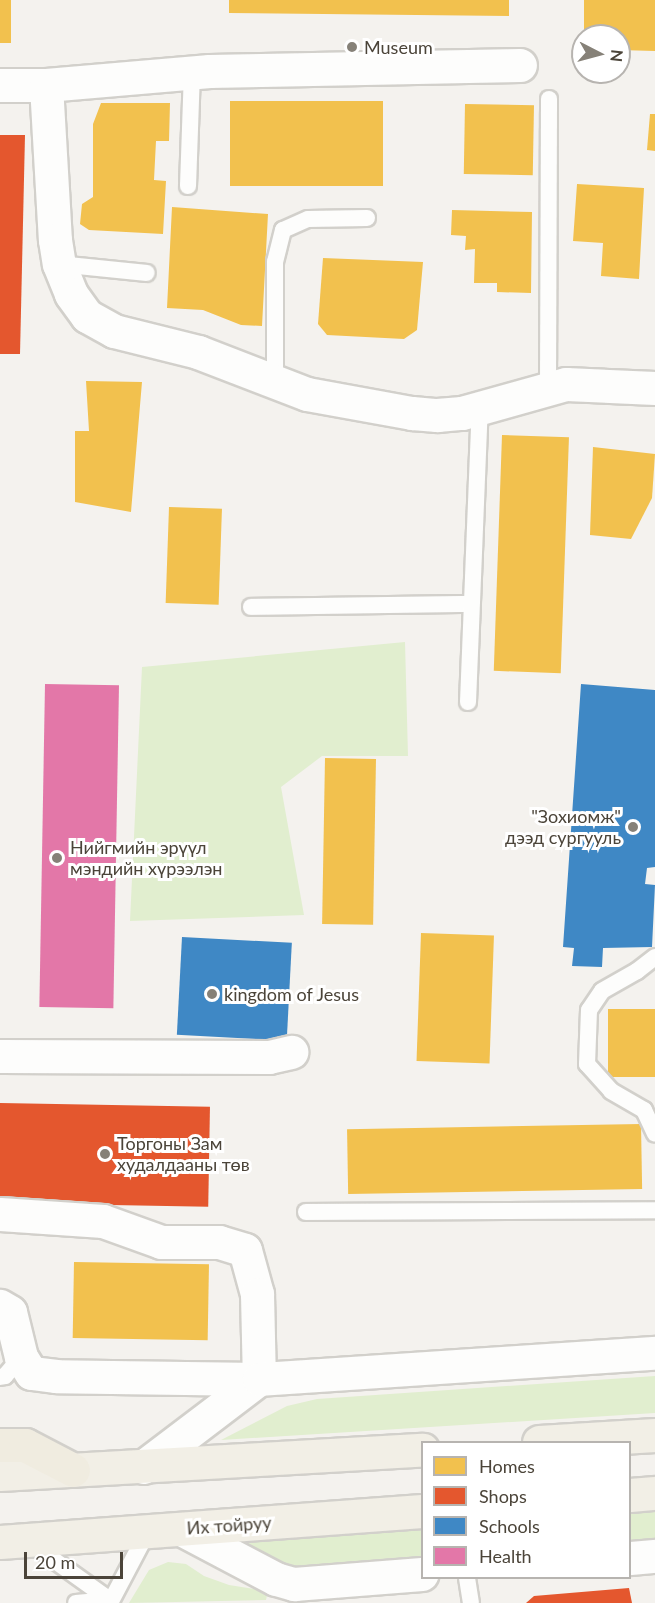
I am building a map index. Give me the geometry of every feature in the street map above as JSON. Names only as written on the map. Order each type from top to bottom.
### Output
[{"type":"highway","points":[[0,1445],[25,1445],[73,1470]]},
{"type":"main road","points":[[568,1441],[655,1435]]},
{"type":"main road","points":[[0,1474],[421,1450]]},
{"type":"main road","points":[[631,1495],[655,1493]]},
{"type":"main road","name":"Их тойруу","points":[[13,1541],[421,1510]]},
{"type":"street","points":[[0,86],[46,85],[192,73],[520,65]]},
{"type":"street","points":[[46,85],[55,240],[59,264],[71,294],[87,316],[114,331],[198,352],[307,394],[437,416],[480,408],[566,384],[655,388]]},
{"type":"street","points":[[0,1056],[269,1057],[291,1052]]},
{"type":"street","points":[[0,1214],[103,1221],[161,1242],[219,1242],[245,1250],[256,1294],[259,1379]]},
{"type":"street","points":[[0,1306],[10,1312],[10,1367],[31,1373],[56,1376],[259,1379],[655,1353]]},
{"type":"street","points":[[143,1467],[259,1379]]},
{"type":"street","points":[[181,1529],[276,1579],[294,1584],[421,1574]]},
{"type":"street","points":[[631,1558],[655,1556]]},
{"type":"lane","points":[[188,186],[192,73]]},
{"type":"lane","points":[[548,389],[549,99]]},
{"type":"lane","points":[[275,382],[275,262],[283,230],[308,219],[368,218]]},
{"type":"lane","points":[[59,264],[147,273]]},
{"type":"lane","points":[[468,702],[480,408]]},
{"type":"lane","points":[[251,607],[471,604]]},
{"type":"lane","points":[[655,957],[637,971],[602,991],[589,1010],[587,1064],[611,1091],[644,1110],[655,1134]]},
{"type":"lane","points":[[306,1212],[655,1210]]},
{"type":"lane","points":[[110,1602],[148,1531]]},
{"type":"lane","points":[[13,1541],[110,1602]]},
{"type":"lane","points":[[467,1579],[471,1603]]},
{"type":"lane","points":[[76,1603],[110,1602]]},
{"type":"green space","points":[[405,642],[408,756],[322,756],[281,787],[304,915],[130,921],[142,667]]},
{"type":"green space","points":[[655,1376],[655,1413],[221,1440],[287,1406],[317,1399]]},
{"type":"green space","points":[[631,1511],[655,1511],[655,1541],[631,1541]]},
{"type":"green space","points":[[421,1529],[421,1558],[294,1568],[230,1543]]},
{"type":"green space","points":[[168,1562],[186,1564],[204,1576],[229,1585],[268,1591],[266,1600],[129,1603],[149,1570]]},
{"type":"building: Homes","points":[[0,0],[11,0],[11,43],[0,43]]},
{"type":"building: Homes","points":[[229,0],[509,0],[509,16],[229,13]]},
{"type":"building: Homes","points":[[584,0],[655,0],[655,51],[631,50],[631,24],[584,24]]},
{"type":"building: Homes","points":[[230,101],[383,101],[383,186],[230,186]]},
{"type":"building: Homes","points":[[101,103],[170,103],[169,141],[156,141],[154,180],[166,181],[163,234],[89,230],[80,224],[82,204],[93,197],[93,124]]},
{"type":"building: Homes","points":[[465,104],[534,105],[533,175],[464,174]]},
{"type":"building: Homes","points":[[650,114],[655,114],[655,151],[647,150]]},
{"type":"building: Homes","points":[[577,184],[644,188],[639,279],[601,276],[603,243],[573,241]]},
{"type":"building: Homes","points":[[172,207],[268,214],[262,326],[241,325],[203,310],[167,308]]},
{"type":"building: Homes","points":[[452,210],[532,212],[531,293],[497,292],[497,283],[474,283],[475,249],[465,250],[466,236],[451,235]]},
{"type":"building: Homes","points":[[323,258],[423,262],[417,330],[404,339],[327,335],[318,324]]},
{"type":"building: Homes","points":[[86,381],[142,382],[131,512],[75,502],[75,431],[89,431]]},
{"type":"building: Homes","points":[[502,435],[569,437],[561,673],[494,671]]},
{"type":"building: Homes","points":[[593,447],[655,454],[652,498],[631,539],[590,535]]},
{"type":"building: Homes","points":[[169,507],[222,509],[219,605],[166,603]]},
{"type":"building: Homes","points":[[325,758],[376,759],[373,925],[322,924]]},
{"type":"building: Homes","points":[[421,933],[494,936],[489,1063],[417,1061]]},
{"type":"building: Homes","points":[[608,1009],[655,1009],[655,1077],[608,1077]]},
{"type":"building: Homes","points":[[641,1124],[642,1189],[348,1194],[347,1129]]},
{"type":"building: Homes","points":[[74,1262],[209,1264],[208,1340],[73,1338]]},
{"type":"building: Shops","points":[[0,135],[25,135],[20,354],[0,354]]},
{"type":"building: Shops","name":"Торгоны Зам худалдааны төв","points":[[0,1103],[210,1107],[208,1207],[0,1203]]},
{"type":"building: Shops","points":[[629,1588],[632,1603],[526,1603],[534,1596]]},
{"type":"building: Schools","name":"\"Зохиомж\" дээд сургууль","points":[[581,684],[655,690],[655,867],[647,868],[645,884],[655,885],[652,947],[603,948],[602,967],[572,966],[574,948],[563,947]]},
{"type":"building: Schools","points":[[182,937],[292,943],[287,1041],[177,1035]]},
{"type":"building: Health","points":[[45,684],[119,685],[113,1008],[39,1007]]},
{"type":"place","name":"Museum","points":[[352,47]]},
{"type":"place","name":"\"Зохиомж\" дээд сургууль","points":[[633,827]]},
{"type":"place","name":"Нийгмийн эрүүл мэндийн хүрээлэн","points":[[57,858]]},
{"type":"place","name":"kingdom of Jesus","points":[[212,994]]},
{"type":"place","name":"Торгоны Зам худалдааны төв","points":[[105,1154]]}]
